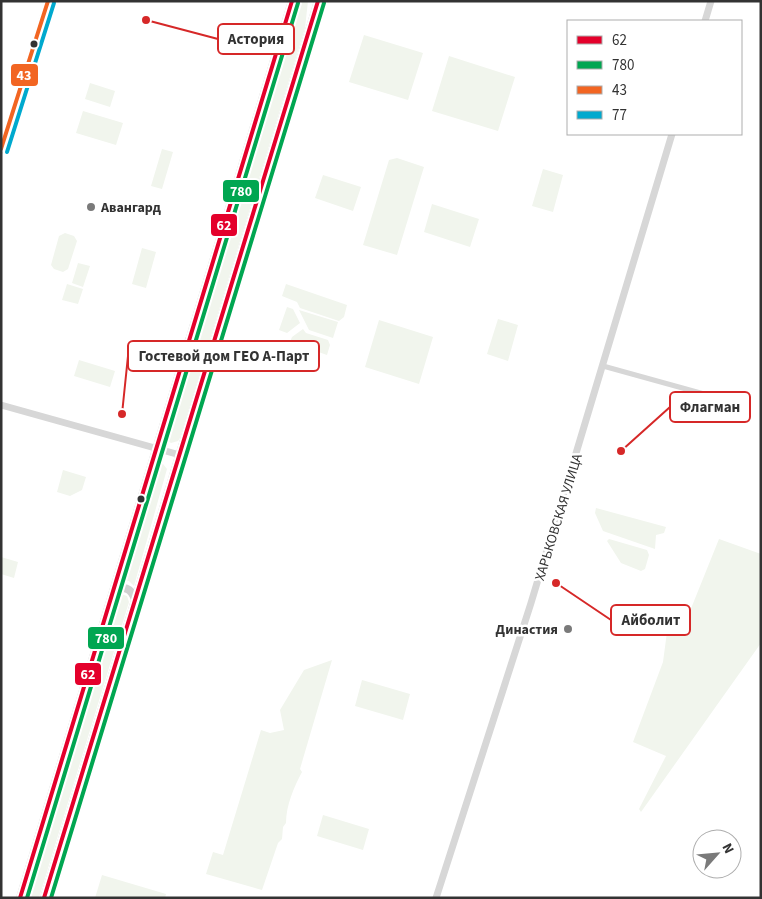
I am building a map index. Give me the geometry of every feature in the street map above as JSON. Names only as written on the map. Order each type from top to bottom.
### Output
[{"type":"main road","points":[[20,898],[292,1]]},
{"type":"main road","points":[[44,898],[318,1]]},
{"type":"main road","points":[[189,340],[198,354],[209,352],[212,348]]},
{"type":"main road","points":[[113,593],[121,588],[126,588],[131,590],[135,600]]},
{"type":"street","points":[[1,150],[48,1]]},
{"type":"street","points":[[705,20],[711,1]]},
{"type":"street","name":"ХАРЬКОВСКАЯ УЛИЦА","points":[[436,898],[531,603],[672,135]]},
{"type":"street","points":[[603,366],[733,402]]},
{"type":"street","points":[[1,405],[180,455]]},
{"type":"shaded area","points":[[299,1],[308,1],[305,28],[208,346],[202,349],[198,343],[213,295],[216,270]]},
{"type":"shaded area","points":[[364,35],[423,53],[408,100],[349,82]]},
{"type":"shaded area","points":[[449,56],[515,77],[498,131],[432,111]]},
{"type":"shaded area","points":[[90,83],[115,91],[110,107],[85,99]]},
{"type":"shaded area","points":[[83,111],[123,123],[116,145],[76,133]]},
{"type":"shaded area","points":[[162,149],[173,152],[162,189],[151,186]]},
{"type":"shaded area","points":[[397,158],[424,167],[397,255],[363,245],[389,160]]},
{"type":"shaded area","points":[[543,169],[563,175],[553,212],[532,206]]},
{"type":"shaded area","points":[[323,175],[361,187],[353,211],[315,198]]},
{"type":"shaded area","points":[[432,204],[479,219],[470,247],[424,232]]},
{"type":"shaded area","points":[[65,233],[74,236],[77,241],[68,269],[63,272],[54,269],[51,265],[59,236]]},
{"type":"shaded area","points":[[142,248],[156,252],[146,288],[132,284]]},
{"type":"shaded area","points":[[78,263],[90,266],[83,287],[72,283]]},
{"type":"shaded area","points":[[67,284],[83,289],[78,304],[62,300]]},
{"type":"shaded area","points":[[286,284],[347,305],[344,317],[339,321],[300,308],[297,302],[282,296]]},
{"type":"shaded area","points":[[287,307],[293,309],[300,323],[287,333],[279,330]]},
{"type":"shaded area","points":[[299,310],[338,322],[333,338],[309,330]]},
{"type":"shaded area","points":[[498,319],[518,325],[508,361],[487,354]]},
{"type":"shaded area","points":[[379,320],[433,337],[419,384],[365,367]]},
{"type":"shaded area","points":[[303,329],[306,333],[328,340],[330,345],[327,355],[290,342],[292,337]]},
{"type":"shaded area","points":[[191,356],[197,361],[204,360],[180,438],[178,441],[171,443],[168,441],[167,434]]},
{"type":"shaded area","points":[[79,360],[115,371],[110,387],[74,376]]},
{"type":"shaded area","points":[[159,464],[163,464],[167,469],[134,586],[129,581],[121,582]]},
{"type":"shaded area","points":[[63,470],[86,477],[82,490],[70,496],[57,492]]},
{"type":"shaded area","points":[[596,508],[666,527],[664,533],[656,535],[655,549],[603,531],[595,513]]},
{"type":"shaded area","points":[[609,539],[647,550],[649,555],[645,569],[641,571],[621,563],[607,541]]},
{"type":"shaded area","points":[[719,539],[761,554],[761,643],[641,812],[639,809],[666,756],[633,742],[663,662],[667,632],[654,617],[665,607],[690,611]]},
{"type":"shaded area","points":[[1,557],[18,562],[14,578],[1,574]]},
{"type":"shaded area","points":[[121,594],[127,596],[129,602],[39,898],[29,898],[37,874],[40,848],[117,598]]},
{"type":"shaded area","points":[[332,660],[300,769],[302,772],[289,803],[282,839],[278,843],[262,890],[206,874],[213,852],[223,855],[261,730],[270,733],[284,730],[280,710],[304,670]]},
{"type":"shaded area","points":[[362,680],[410,694],[403,720],[355,706]]},
{"type":"shaded area","points":[[323,815],[369,829],[363,850],[317,836]]},
{"type":"shaded area","points":[[102,875],[166,894],[165,898],[95,898]]},
{"type":"transit line","name":"43","points":[[1,149],[48,1]]},
{"type":"transit line","name":"62","points":[[20,898],[292,1]]},
{"type":"transit line","name":"62","points":[[44,898],[318,1]]},
{"type":"transit line","name":"77","points":[[7,152],[54,3]]},
{"type":"transit line","name":"780","points":[[27,898],[298,3]]},
{"type":"transit line","name":"780","points":[[51,898],[324,3]]},
{"type":"place","name":"Астория","points":[[146,20]]},
{"type":"place","name":"Авангард","points":[[91,207]]},
{"type":"place","name":"Гостевой дом ГЕО А-Парт","points":[[122,414]]},
{"type":"place","name":"Флагман","points":[[621,451]]},
{"type":"place","name":"Айболит","points":[[556,583]]},
{"type":"place","name":"Династия","points":[[568,629]]}]
